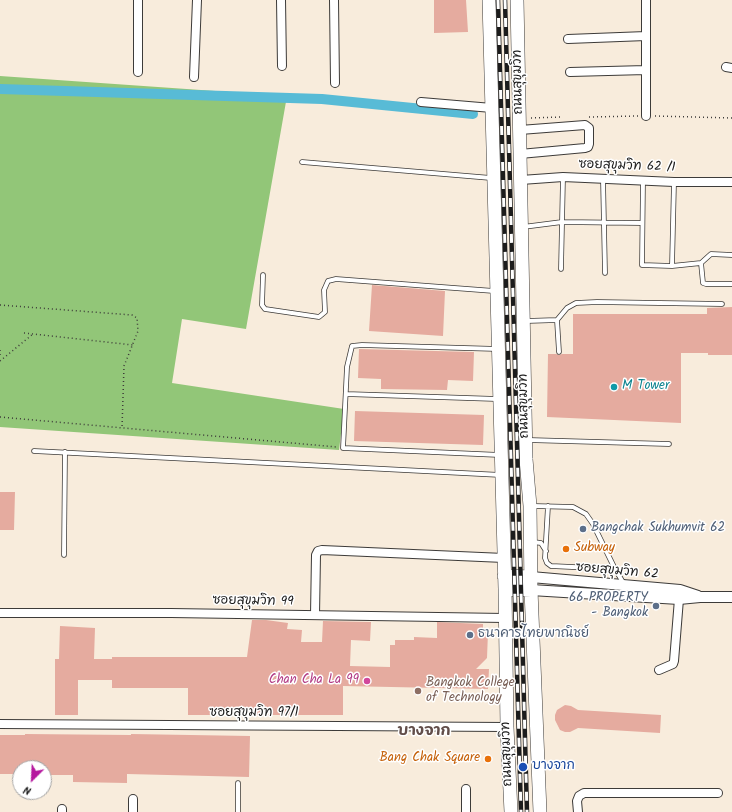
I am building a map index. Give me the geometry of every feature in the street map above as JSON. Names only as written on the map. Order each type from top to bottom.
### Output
[{"type":"main road","name":"ถนนสุขุมวิท","points":[[489,0],[506,618],[507,727],[511,812]]},
{"type":"main road","name":"ถนนสุขุมวิท","points":[[517,0],[526,440],[530,506],[531,583],[540,812]]},
{"type":"main road","points":[[505,582],[531,583]]},
{"type":"street","points":[[138,0],[138,72]]},
{"type":"street","points":[[194,77],[197,0]]},
{"type":"street","points":[[281,0],[282,66]]},
{"type":"street","points":[[334,0],[335,83]]},
{"type":"street","points":[[646,0],[646,116]]},
{"type":"street","points":[[568,39],[646,36]]},
{"type":"street","points":[[570,72],[646,70]]},
{"type":"street","points":[[421,102],[492,108]]},
{"type":"street","points":[[520,124],[585,125],[589,128],[589,144],[585,148],[520,154]]},
{"type":"street","name":"ซอยสุขุมวิท 62 /1","points":[[521,180],[563,177],[674,182],[732,182]]},
{"type":"street","points":[[315,615],[316,555],[322,550],[504,558]]},
{"type":"street","name":"ซอยสุขุมวิท 62","points":[[531,583],[625,586],[680,590],[700,597]]},
{"type":"street","name":"ซอยสุขุมวิท 62","points":[[531,583],[678,599],[732,597]]},
{"type":"street","points":[[659,670],[673,664],[674,661],[678,599]]},
{"type":"street","name":"ซอยสุขุมวิท 99","points":[[0,613],[172,612],[506,618]]},
{"type":"street","name":"ซอยสุขุมวิท 97/1","points":[[0,724],[507,727]]},
{"type":"street","points":[[466,789],[466,812]]},
{"type":"street","points":[[578,812],[577,801],[579,796],[584,793],[718,793]]},
{"type":"street","points":[[133,799],[133,812]]},
{"type":"lane","points":[[302,162],[494,178]]},
{"type":"lane","points":[[561,269],[563,177]]},
{"type":"lane","points":[[603,179],[605,273]]},
{"type":"lane","points":[[643,180],[642,265],[672,266],[701,263],[711,254],[732,255]]},
{"type":"lane","points":[[672,266],[674,182]]},
{"type":"lane","points":[[522,227],[562,222],[642,223]]},
{"type":"lane","points":[[701,263],[703,283],[732,284]]},
{"type":"lane","points":[[263,275],[262,305],[265,309],[319,317],[325,312],[324,290],[328,282],[336,279],[497,291]]},
{"type":"lane","points":[[559,352],[557,320],[567,308],[576,303],[722,304]]},
{"type":"lane","points":[[524,321],[557,320]]},
{"type":"lane","points":[[498,349],[362,344],[352,346],[347,367],[343,448],[501,455]]},
{"type":"lane","points":[[346,394],[500,399]]},
{"type":"lane","points":[[526,440],[669,444]]},
{"type":"lane","points":[[34,451],[501,475]]},
{"type":"lane","points":[[64,555],[65,452]]},
{"type":"lane","points":[[530,506],[573,507],[586,514],[593,524],[625,586]]},
{"type":"lane","points":[[548,506],[545,558],[547,563],[551,566],[615,569]]},
{"type":"lane","points":[[531,542],[541,544],[546,552]]},
{"type":"lane","points":[[238,783],[238,812]]},
{"type":"path","points":[[583,117],[646,116],[732,118]]},
{"type":"path","points":[[520,124],[567,117]]},
{"type":"path","points":[[0,305],[132,315],[137,318],[138,331],[134,345],[124,366],[122,428]]},
{"type":"path","points":[[24,333],[134,345]]},
{"type":"path","points":[[0,361],[33,334]]},
{"type":"path","points":[[0,350],[0,355]]},
{"type":"path","points":[[0,417],[343,448]]},
{"type":"green space","points":[[0,76],[287,96],[246,329],[182,319],[172,383],[344,409],[339,450],[0,427]]},
{"type":"building","points":[[434,0],[466,0],[468,32],[434,33]]},
{"type":"building","points":[[372,285],[445,291],[443,336],[369,331]]},
{"type":"building","points":[[732,307],[732,355],[681,353],[681,423],[547,417],[548,354],[573,354],[573,314],[707,314],[707,308]]},
{"type":"building","points":[[359,349],[474,352],[473,381],[448,380],[447,390],[381,389],[381,379],[358,378]]},
{"type":"building","points":[[355,411],[484,415],[483,445],[354,441]]},
{"type":"building","points":[[0,492],[15,492],[14,530],[0,530]]},
{"type":"building","points":[[252,620],[288,623],[287,629],[302,630],[301,642],[322,642],[323,621],[371,622],[370,641],[351,640],[350,666],[390,667],[390,645],[395,645],[395,640],[414,640],[414,637],[437,638],[437,622],[483,624],[483,628],[488,632],[487,658],[476,669],[489,669],[488,689],[343,686],[343,715],[188,715],[188,688],[112,688],[112,680],[78,680],[78,715],[55,715],[55,659],[59,659],[60,626],[95,628],[94,659],[112,659],[112,657],[247,657]]},
{"type":"building","points":[[565,705],[571,706],[578,710],[661,715],[660,733],[578,728],[570,732],[565,732],[560,730],[555,720],[555,715],[557,710]]},
{"type":"building","points":[[131,734],[250,736],[249,777],[127,774],[127,783],[73,782],[73,775],[52,775],[52,760],[12,760],[12,774],[0,774],[0,735]]},
{"type":"waterway","points":[[0,89],[322,99],[473,114]]},
{"type":"railway","points":[[498,0],[521,812]]},
{"type":"railway","points":[[505,0],[527,812]]},
{"type":"place","name":"M Tower","points":[[614,387]]},
{"type":"place","name":"Bangchak Sukhumvit 62","points":[[583,529]]},
{"type":"place","name":"Subway","points":[[566,549]]},
{"type":"place","name":"66 PROPERTY - Bangkok","points":[[656,606]]},
{"type":"place","name":"ธนาคารไทยพาณิชย์","points":[[470,635]]},
{"type":"place","name":"Chan Cha La 99","points":[[367,681]]},
{"type":"place","name":"Bangkok College of Technology","points":[[418,691]]},
{"type":"place","name":"Bang Chak Square","points":[[488,759]]},
{"type":"place","name":"บางจาก","points":[[523,767]]},
{"type":"district","name":"บางจาก","points":[[424,732]]}]
